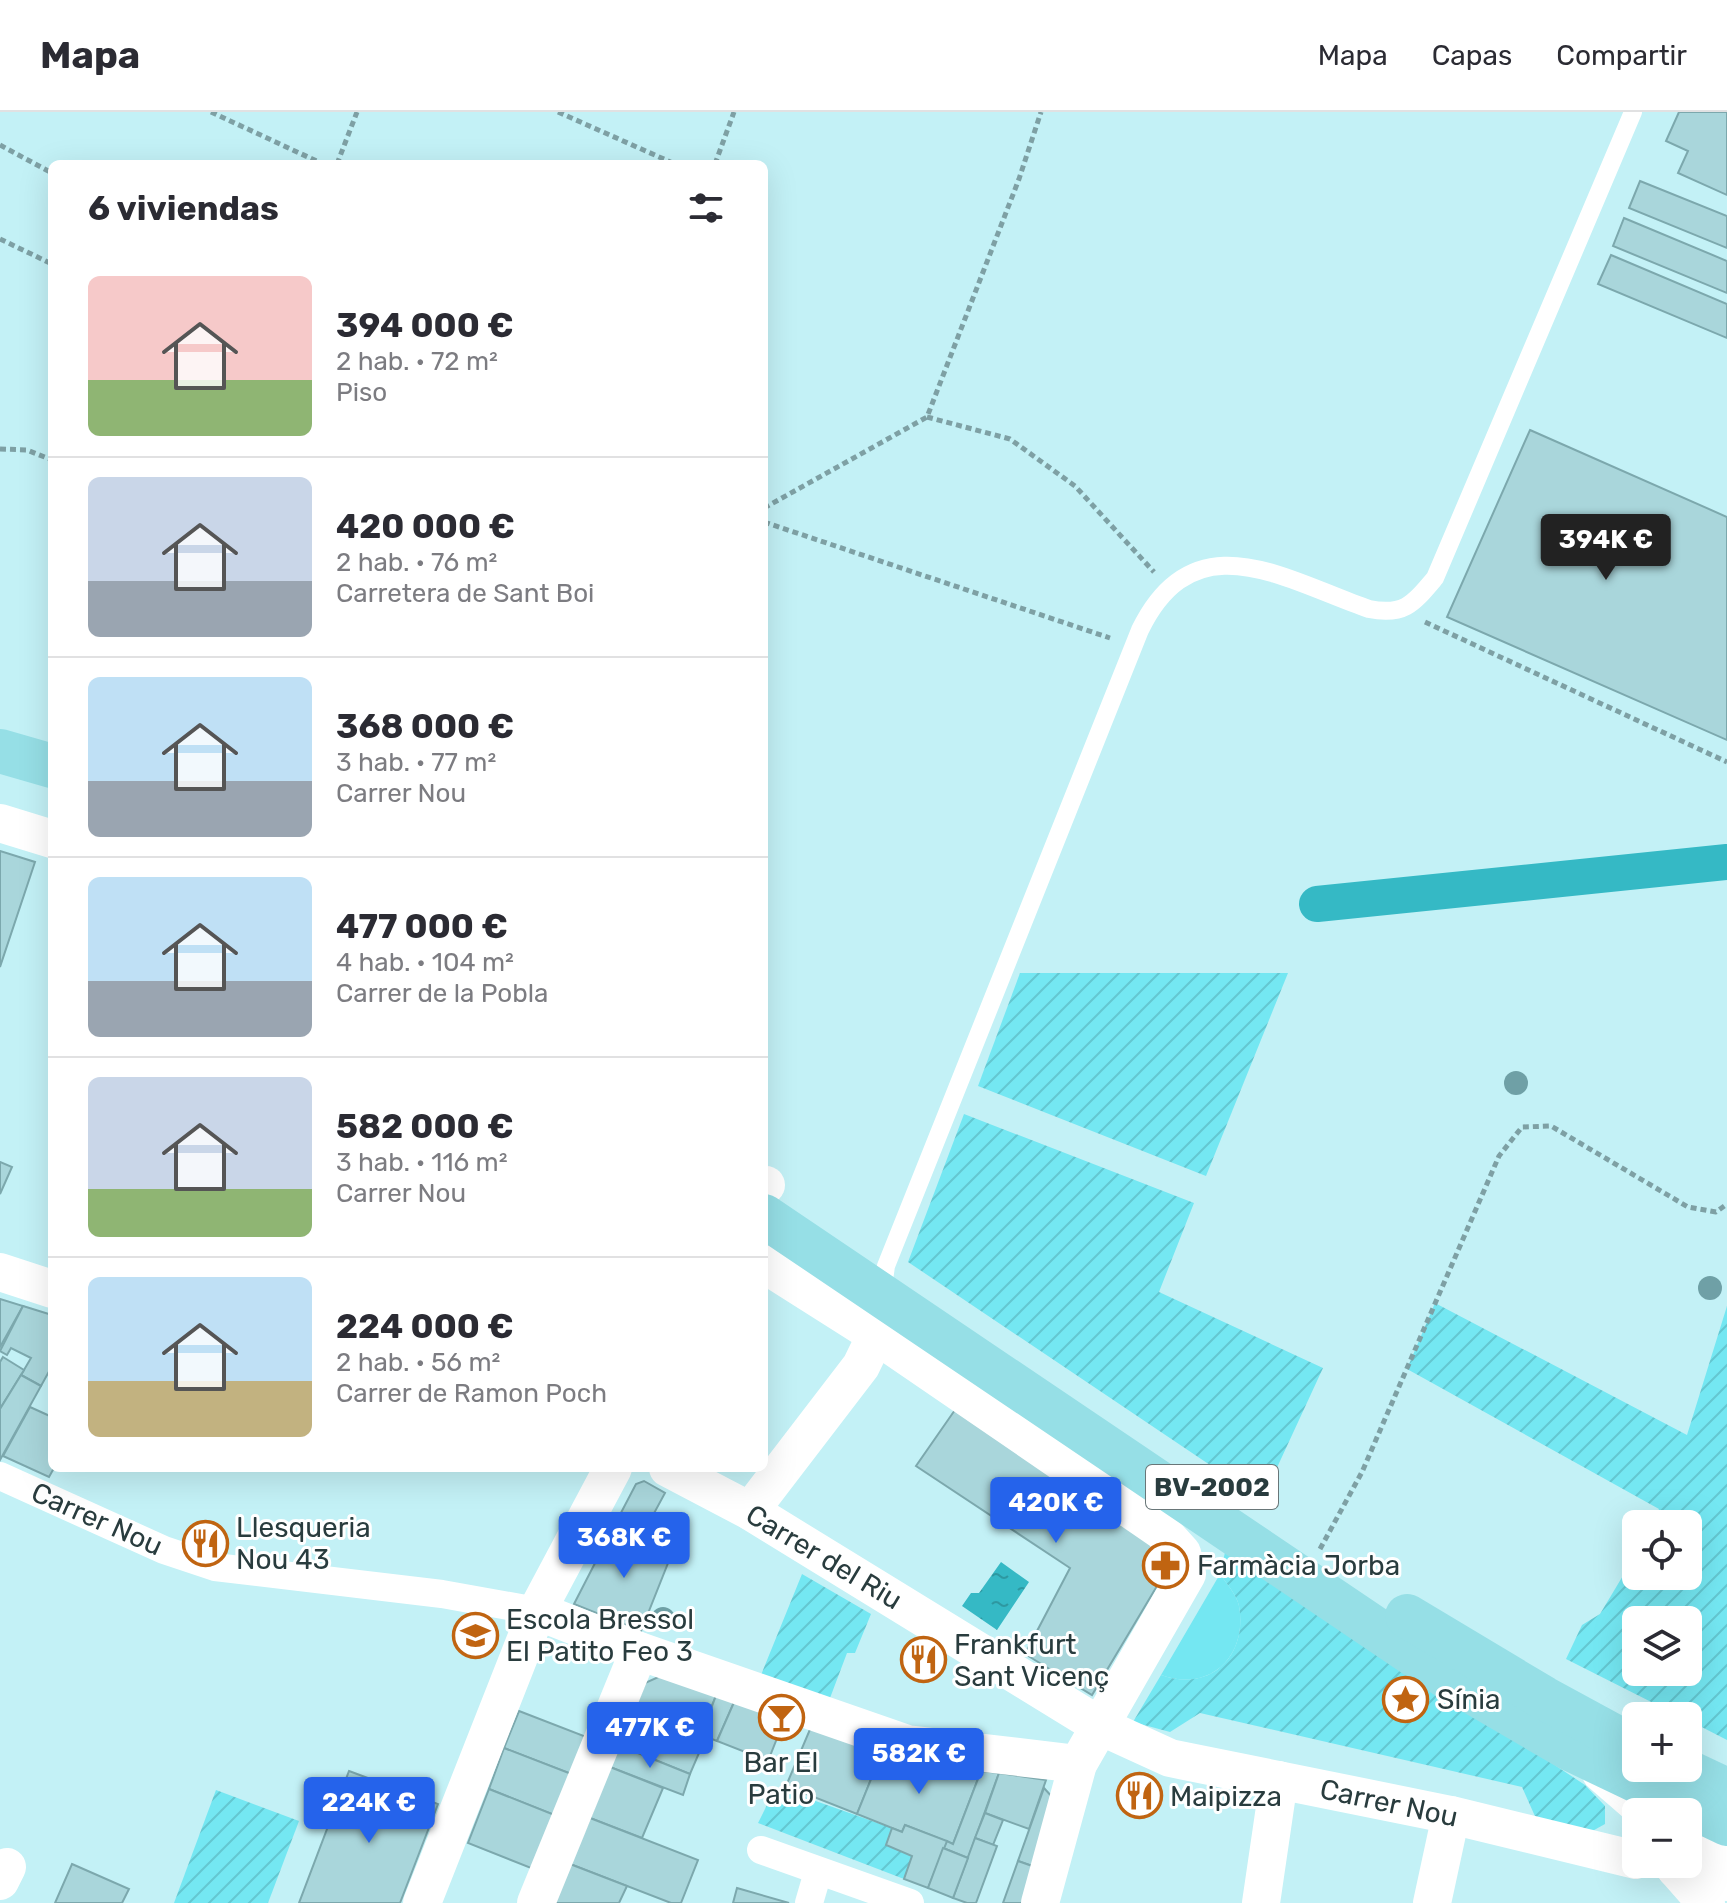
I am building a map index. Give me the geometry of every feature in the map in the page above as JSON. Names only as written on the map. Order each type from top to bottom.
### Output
[{"type":"main road","points":[[0,751],[48,765]]},
{"type":"main road","points":[[0,778],[48,790]]},
{"type":"main road","name":"BV-2002","points":[[768,1197],[881,1299],[1450,1679],[1602,1742]]},
{"type":"main road","name":"BV-2002","points":[[881,1299],[1315,1555],[1602,1742],[1708,1852]]},
{"type":"main road","name":"BV-2002","points":[[1685,1782],[1708,1852]]},
{"type":"street","points":[[0,823],[48,838]]},
{"type":"street","points":[[768,1265],[881,1299],[1162,1531],[1182,1553],[1187,1574],[1078,1764],[1040,1903]]},
{"type":"street","points":[[0,1272],[48,1288]]},
{"type":"street","points":[[750,1511],[861,1366],[881,1299]]},
{"type":"street","points":[[422,1903],[537,1611],[611,1472]]},
{"type":"street","name":"Carrer del Riu","points":[[676,1472],[750,1511],[1100,1726]]},
{"type":"street","name":"Carrer Nou","points":[[0,1476],[164,1550],[215,1567],[442,1594],[537,1611],[639,1651],[907,1744],[1078,1764]]},
{"type":"street","points":[[536,1903],[639,1651]]},
{"type":"street","name":"Carrer Nou","points":[[1100,1726],[1170,1758],[1451,1815],[1622,1857]]},
{"type":"street","name":"BV-2002","points":[[1589,1849],[1611,1837],[1634,1786],[1602,1742]]},
{"type":"street","points":[[1261,1903],[1279,1780]]},
{"type":"street","points":[[1676,1782],[1687,1789],[1708,1852]]},
{"type":"street","points":[[1432,1903],[1451,1815]]},
{"type":"street","points":[[761,1850],[910,1903]]},
{"type":"street","name":"BV-2002","points":[[1708,1852],[1708,1903]]},
{"type":"street","points":[[809,1903],[818,1872]]},
{"type":"lane","points":[[881,1299],[1144,621],[1168,588],[1189,573],[1217,563],[1247,566],[1387,613],[1412,605],[1435,578],[1633,112]]},
{"type":"path","points":[[211,112],[314,160]]},
{"type":"path","points":[[339,160],[357,112]]},
{"type":"path","points":[[558,112],[666,160]]},
{"type":"path","points":[[716,160],[734,112]]},
{"type":"path","points":[[768,506],[927,417],[1019,179],[1041,112]]},
{"type":"path","points":[[0,145],[48,171]]},
{"type":"path","points":[[0,239],[48,262]]},
{"type":"path","points":[[927,417],[1010,439],[1075,486],[1168,588]]},
{"type":"path","points":[[0,449],[27,450],[48,458]]},
{"type":"path","points":[[768,523],[1134,646]]},
{"type":"path","points":[[1412,605],[1427,623],[1727,762]]},
{"type":"path","points":[[1315,1555],[1332,1533],[1362,1472],[1499,1156],[1522,1127],[1551,1126],[1688,1207],[1716,1212],[1727,1204]]},
{"type":"shaded area","points":[[1020,973],[1288,973],[1206,1176],[978,1086]]},
{"type":"shaded area","points":[[964,1114],[1194,1203],[1159,1292],[1323,1368],[1262,1500],[908,1262]]},
{"type":"shaded area","points":[[1435,1303],[1687,1435],[1727,1306],[1727,1740],[1702,1727],[1702,1702],[1651,1702],[1566,1659],[1582,1625],[1600,1614],[1622,1577],[1622,1590],[1702,1590],[1702,1510],[1659,1509],[1407,1369]]},
{"type":"shaded area","points":[[1226,1548],[1585,1785],[1605,1806],[1605,1824],[1587,1834],[1538,1823],[1522,1787],[1200,1713],[1170,1732],[1133,1722],[1161,1675],[1195,1679],[1222,1666],[1231,1655],[1238,1640],[1240,1624],[1238,1602],[1220,1574]]},
{"type":"shaded area","points":[[802,1574],[871,1614],[855,1653],[847,1653],[827,1706],[759,1680]]},
{"type":"shaded area","points":[[1220,1574],[1239,1606],[1238,1640],[1231,1655],[1210,1674],[1195,1679],[1161,1675]]},
{"type":"shaded area","points":[[776,1787],[892,1828],[886,1845],[912,1856],[904,1879],[758,1823]]},
{"type":"shaded area","points":[[216,1790],[299,1821],[268,1903],[174,1903]]},
{"type":"water","points":[[1001,1562],[1029,1582],[997,1630],[962,1606],[971,1593],[979,1593]]},
{"type":"building","points":[[1679,112],[1727,112],[1727,195],[1678,173],[1688,151],[1666,141]]},
{"type":"building","points":[[1640,181],[1727,216],[1727,248],[1629,208]]},
{"type":"building","points":[[1624,218],[1727,261],[1727,293],[1613,246]]},
{"type":"building","points":[[1611,255],[1727,304],[1727,338],[1598,284]]},
{"type":"building","points":[[1530,430],[1727,517],[1727,740],[1447,617]]},
{"type":"building","points":[[0,851],[35,862],[0,967]]},
{"type":"building","points":[[0,1162],[12,1167],[0,1194]]},
{"type":"building","points":[[0,1299],[23,1306],[0,1347]]},
{"type":"building","points":[[23,1306],[48,1314],[48,1373],[41,1386],[21,1375],[31,1358],[11,1348],[7,1355],[0,1351]]},
{"type":"building","points":[[3,1357],[24,1370],[0,1409],[0,1362]]},
{"type":"building","points":[[21,1375],[41,1386],[0,1460],[0,1409]]},
{"type":"building","points":[[30,1407],[48,1415],[48,1472],[52,1472],[49,1477],[3,1456]]},
{"type":"building","points":[[957,1407],[1158,1540],[1163,1576],[1092,1695],[1025,1654],[1070,1568],[916,1466]]},
{"type":"building","points":[[644,1481],[665,1493],[639,1541],[612,1530],[636,1484]]},
{"type":"building","points":[[612,1530],[672,1553],[641,1631],[574,1604]]},
{"type":"building","points":[[665,1674],[717,1693],[694,1750],[628,1724],[645,1683]]},
{"type":"building","points":[[717,1693],[735,1700],[717,1741],[701,1735]]},
{"type":"building","points":[[735,1700],[785,1718],[768,1761],[717,1741]]},
{"type":"building","points":[[519,1711],[589,1738],[574,1775],[504,1748]]},
{"type":"building","points":[[628,1724],[699,1753],[690,1774],[618,1745]]},
{"type":"building","points":[[811,1727],[882,1752],[857,1814],[786,1786]]},
{"type":"building","points":[[618,1745],[690,1774],[683,1795],[610,1767]]},
{"type":"building","points":[[504,1748],[574,1775],[557,1816],[489,1789]]},
{"type":"building","points":[[882,1752],[981,1771],[953,1844],[905,1825],[902,1832],[857,1814]]},
{"type":"building","points":[[610,1767],[663,1788],[642,1838],[590,1818]]},
{"type":"building","points":[[349,1771],[438,1804],[400,1903],[299,1903]]},
{"type":"building","points":[[981,1771],[999,1773],[968,1858],[943,1848],[947,1841],[953,1844]]},
{"type":"building","points":[[999,1773],[1046,1780],[1029,1829],[985,1813]]},
{"type":"building","points":[[1044,1788],[1054,1799],[1035,1867],[1018,1861]]},
{"type":"building","points":[[489,1789],[557,1816],[536,1870],[468,1843]]},
{"type":"building","points":[[985,1813],[1003,1820],[993,1845],[975,1838]]},
{"type":"building","points":[[590,1818],[698,1860],[681,1903],[671,1903],[570,1864]]},
{"type":"building","points":[[905,1825],[947,1841],[928,1888],[904,1879],[912,1856],[886,1845],[892,1828],[902,1832]]},
{"type":"building","points":[[975,1838],[997,1846],[976,1903],[967,1903],[953,1898]]},
{"type":"building","points":[[943,1848],[968,1858],[953,1898],[928,1888]]},
{"type":"building","points":[[1018,1861],[1035,1867],[1026,1903],[1003,1903]]},
{"type":"building","points":[[72,1864],[129,1889],[122,1903],[55,1903]]},
{"type":"building","points":[[570,1864],[627,1886],[619,1903],[554,1903]]},
{"type":"building","points":[[737,1888],[789,1903],[733,1903]]},
{"type":"waterway","points":[[1317,904],[1727,862]]},
{"type":"place","name":"Llesqueria Nou 43","points":[[205,1543]]},
{"type":"place","name":"Farmàcia Jorba","points":[[1166,1565]]},
{"type":"place","name":"Escola Bressol El Patito Feo 3","points":[[475,1635]]},
{"type":"place","name":"Frankfurt Sant Vicenç","points":[[923,1660]]},
{"type":"place","name":"Sínia","points":[[1406,1699]]},
{"type":"place","name":"Bar El Patio","points":[[781,1718]]},
{"type":"place","name":"Maipizza","points":[[1139,1796]]}]
